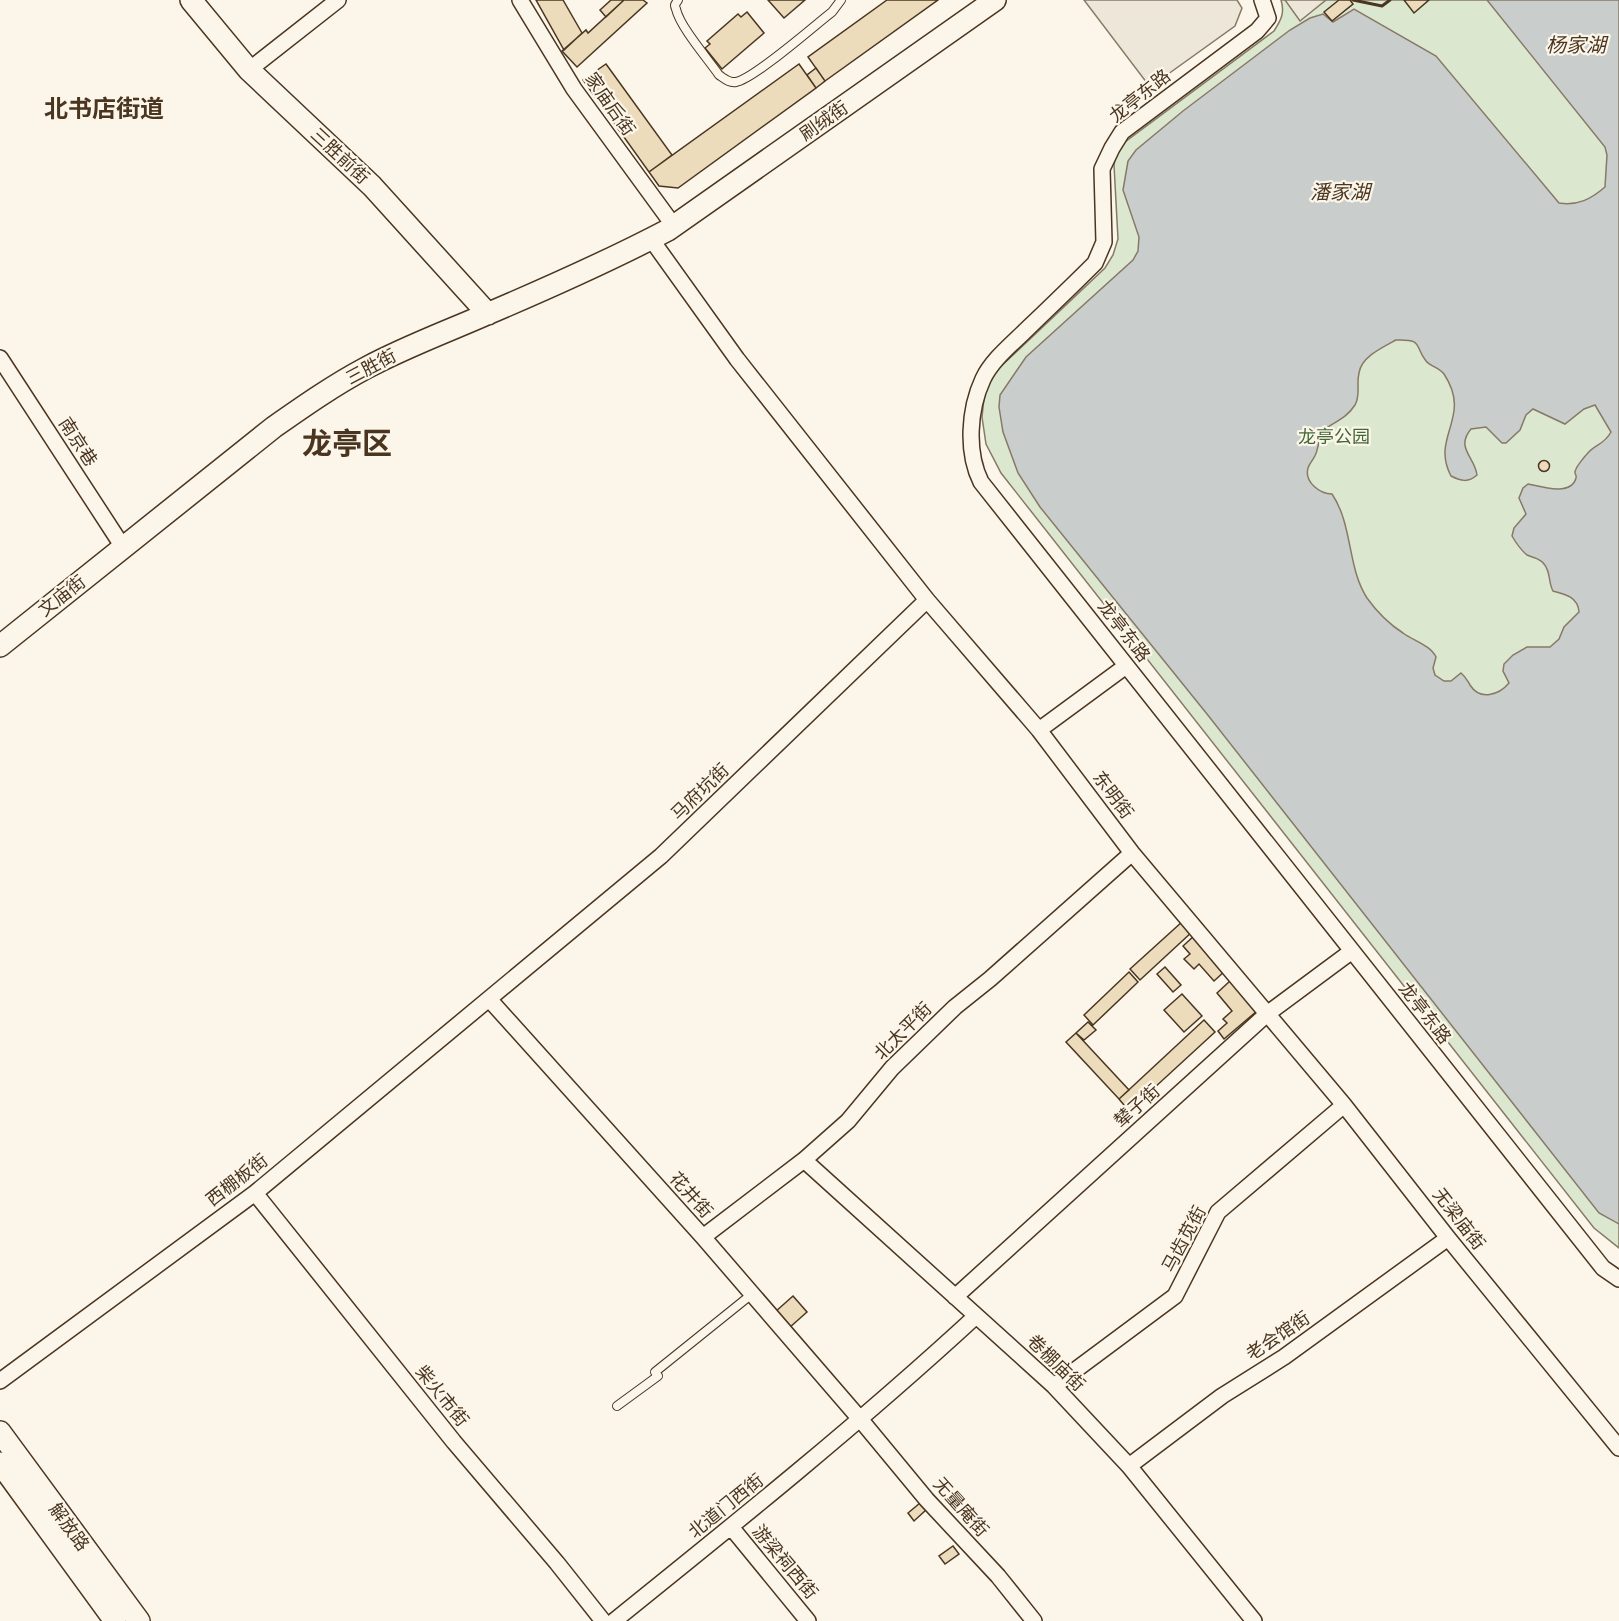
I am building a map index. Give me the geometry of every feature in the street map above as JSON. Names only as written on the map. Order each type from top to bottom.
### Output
[{"type":"street","name":"三胜前街","points":[[191,0],[249,70],[380,194],[488,314]]},
{"type":"street","points":[[249,70],[338,0]]},
{"type":"street","name":"家庙后街","points":[[520,0],[574,89],[674,226]]},
{"type":"street","name":"刷绒街","points":[[651,239],[674,226],[995,0]]},
{"type":"street","name":"龙亭东路","points":[[1262,0],[1268,18],[1257,31],[1122,132],[1112,148],[1102,169],[1104,242],[1100,255],[1095,263],[1003,352],[983,378],[975,406],[972,439],[974,469],[981,482],[1603,1268],[1619,1279]]},
{"type":"street","name":"三胜街","points":[[123,547],[274,427],[366,368],[409,346],[488,314],[651,239]]},
{"type":"street","name":"东明街","points":[[651,239],[737,359],[927,600],[1039,730],[1132,853],[1267,1014]]},
{"type":"street","name":"南京巷","points":[[0,358],[123,547]]},
{"type":"street","name":"文庙街","points":[[0,645],[123,547]]},
{"type":"street","name":"马府坑街","points":[[489,999],[661,856],[927,600]]},
{"type":"street","points":[[1039,730],[1126,666]]},
{"type":"street","name":"北太平街","points":[[703,1237],[804,1160],[848,1121],[892,1068],[955,1006],[990,979],[1132,853]]},
{"type":"street","name":"辇子街","points":[[955,1298],[1267,1014],[1352,951]]},
{"type":"street","name":"西棚板街","points":[[0,1381],[255,1193],[489,999]]},
{"type":"street","name":"花井街","points":[[489,999],[703,1237],[860,1419]]},
{"type":"street","name":"无梁庙街","points":[[1267,1014],[1344,1105],[1448,1238],[1619,1448]]},
{"type":"street","name":"马齿苋街","points":[[1054,1386],[1175,1296],[1218,1212],[1344,1105]]},
{"type":"street","name":"卷棚庙街","points":[[804,1160],[1054,1386],[1129,1466],[1254,1621]]},
{"type":"street","name":"柴火市街","points":[[255,1193],[454,1442],[603,1621]]},
{"type":"street","name":"老会馆街","points":[[1129,1466],[1222,1396],[1284,1357],[1448,1238]]},
{"type":"street","name":"北道门西街","points":[[614,1621],[860,1419],[976,1316]]},
{"type":"street","name":"无量庵街","points":[[860,1419],[927,1500],[998,1576],[1034,1621]]},
{"type":"street","name":"解放路","points":[[0,1432],[139,1621]]},
{"type":"street","name":"解放路","points":[[0,1463],[115,1621]]},
{"type":"street","name":"游梁祠西街","points":[[731,1527],[808,1621]]},
{"type":"lane","points":[[678,0],[675,4],[676,10],[683,24],[719,75],[727,81],[735,82],[752,75],[832,12],[841,0]]},
{"type":"lane","points":[[617,1406],[658,1376],[656,1372],[752,1294]]},
{"type":"green space","name":"潘家湖","points":[[1281,0],[1619,0],[1619,1248],[1594,1228],[1001,473],[986,444],[982,417],[985,389],[996,371],[1105,268],[1113,255],[1118,239],[1114,165],[1116,154],[1125,142],[1274,31],[1282,16]]},
{"type":"shaded area","points":[[1084,0],[1237,0],[1242,8],[1235,26],[1150,87]]},
{"type":"shaded area","points":[[1285,0],[1326,0],[1300,21]]},
{"type":"water","name":"潘家湖","points":[[1487,0],[1619,0],[1619,1224],[1599,1213],[1207,714],[1040,507],[1018,473],[1003,432],[999,407],[1000,395],[1026,357],[1133,260],[1138,251],[1139,237],[1123,190],[1128,161],[1136,150],[1183,111],[1290,30],[1310,18],[1323,14],[1333,22],[1354,9],[1436,56],[1559,203],[1584,201],[1605,187],[1607,155],[1605,147]],"holes":[[[1396,340],[1415,342],[1422,356],[1430,365],[1444,374],[1452,389],[1453,415],[1445,449],[1446,462],[1451,476],[1455,478],[1467,480],[1477,475],[1465,447],[1471,429],[1486,427],[1502,443],[1506,443],[1520,430],[1526,415],[1533,409],[1565,424],[1584,409],[1595,405],[1611,432],[1583,459],[1575,471],[1576,478],[1573,484],[1562,489],[1528,484],[1523,488],[1519,498],[1526,514],[1514,528],[1512,536],[1527,555],[1544,564],[1548,570],[1553,591],[1573,600],[1579,612],[1564,627],[1559,639],[1550,647],[1527,647],[1513,655],[1504,664],[1503,671],[1509,683],[1495,693],[1484,695],[1479,693],[1461,673],[1451,681],[1444,681],[1435,675],[1433,668],[1436,657],[1433,653],[1426,646],[1393,626],[1375,608],[1367,598],[1356,573],[1339,506],[1332,494],[1318,489],[1308,478],[1308,468],[1316,453],[1322,431],[1344,417],[1355,405],[1358,397],[1359,373],[1364,362],[1373,353]]]},
{"type":"building","points":[[536,0],[563,0],[582,33],[564,50]]},
{"type":"building","points":[[611,0],[624,0],[606,17],[600,10]]},
{"type":"building","points":[[624,0],[643,0],[647,3],[577,67],[562,51],[586,30],[588,33]]},
{"type":"building","points":[[768,0],[805,0],[784,18]]},
{"type":"building","points":[[887,0],[938,0],[825,81],[808,57]]},
{"type":"building","points":[[1339,0],[1350,0],[1353,4],[1332,21],[1324,12]]},
{"type":"building","points":[[1404,0],[1429,0],[1414,13]]},
{"type":"building","points":[[747,12],[764,33],[722,69],[705,48],[710,44],[707,41],[738,14],[741,17]]},
{"type":"building","points":[[606,64],[672,155],[649,172],[583,80]]},
{"type":"building","points":[[799,64],[816,88],[678,188],[659,186],[649,172]]},
{"type":"building","points":[[816,68],[825,81],[816,88],[807,75]]},
{"type":"building","points":[[1544,460],[1550,466],[1544,472],[1538,466]]},
{"type":"building","points":[[1183,921],[1193,931],[1140,980],[1130,969]]},
{"type":"building","points":[[1195,935],[1226,970],[1214,981],[1199,964],[1194,969],[1184,959],[1190,954],[1183,946]]},
{"type":"building","points":[[1165,967],[1181,985],[1173,992],[1157,974]]},
{"type":"building","points":[[1129,972],[1138,982],[1093,1025],[1084,1015]]},
{"type":"building","points":[[1231,980],[1257,1011],[1224,1039],[1218,1031],[1227,1023],[1223,1019],[1232,1011],[1217,993]]},
{"type":"building","points":[[1182,994],[1202,1016],[1184,1032],[1164,1010]]},
{"type":"building","points":[[1204,1020],[1215,1032],[1129,1111],[1119,1099]]},
{"type":"building","points":[[1088,1022],[1096,1030],[1084,1040],[1076,1033]]},
{"type":"building","points":[[1076,1033],[1129,1090],[1119,1099],[1066,1042]]},
{"type":"building","points":[[793,1296],[807,1312],[789,1328],[775,1312]]},
{"type":"building","points":[[920,1503],[926,1510],[914,1521],[908,1513]]},
{"type":"building","points":[[953,1546],[959,1554],[945,1564],[939,1556]]},
{"type":"wall","points":[[1353,0],[1382,6],[1390,0]]},
{"type":"district","name":"北书店街道","points":[[104,109]]},
{"type":"district","name":"龙亭区","points":[[347,444]]},
{"type":"water label","name":"杨家湖","points":[[1576,45]]},
{"type":"park label","name":"龙亭公园","points":[[1334,437]]}]
